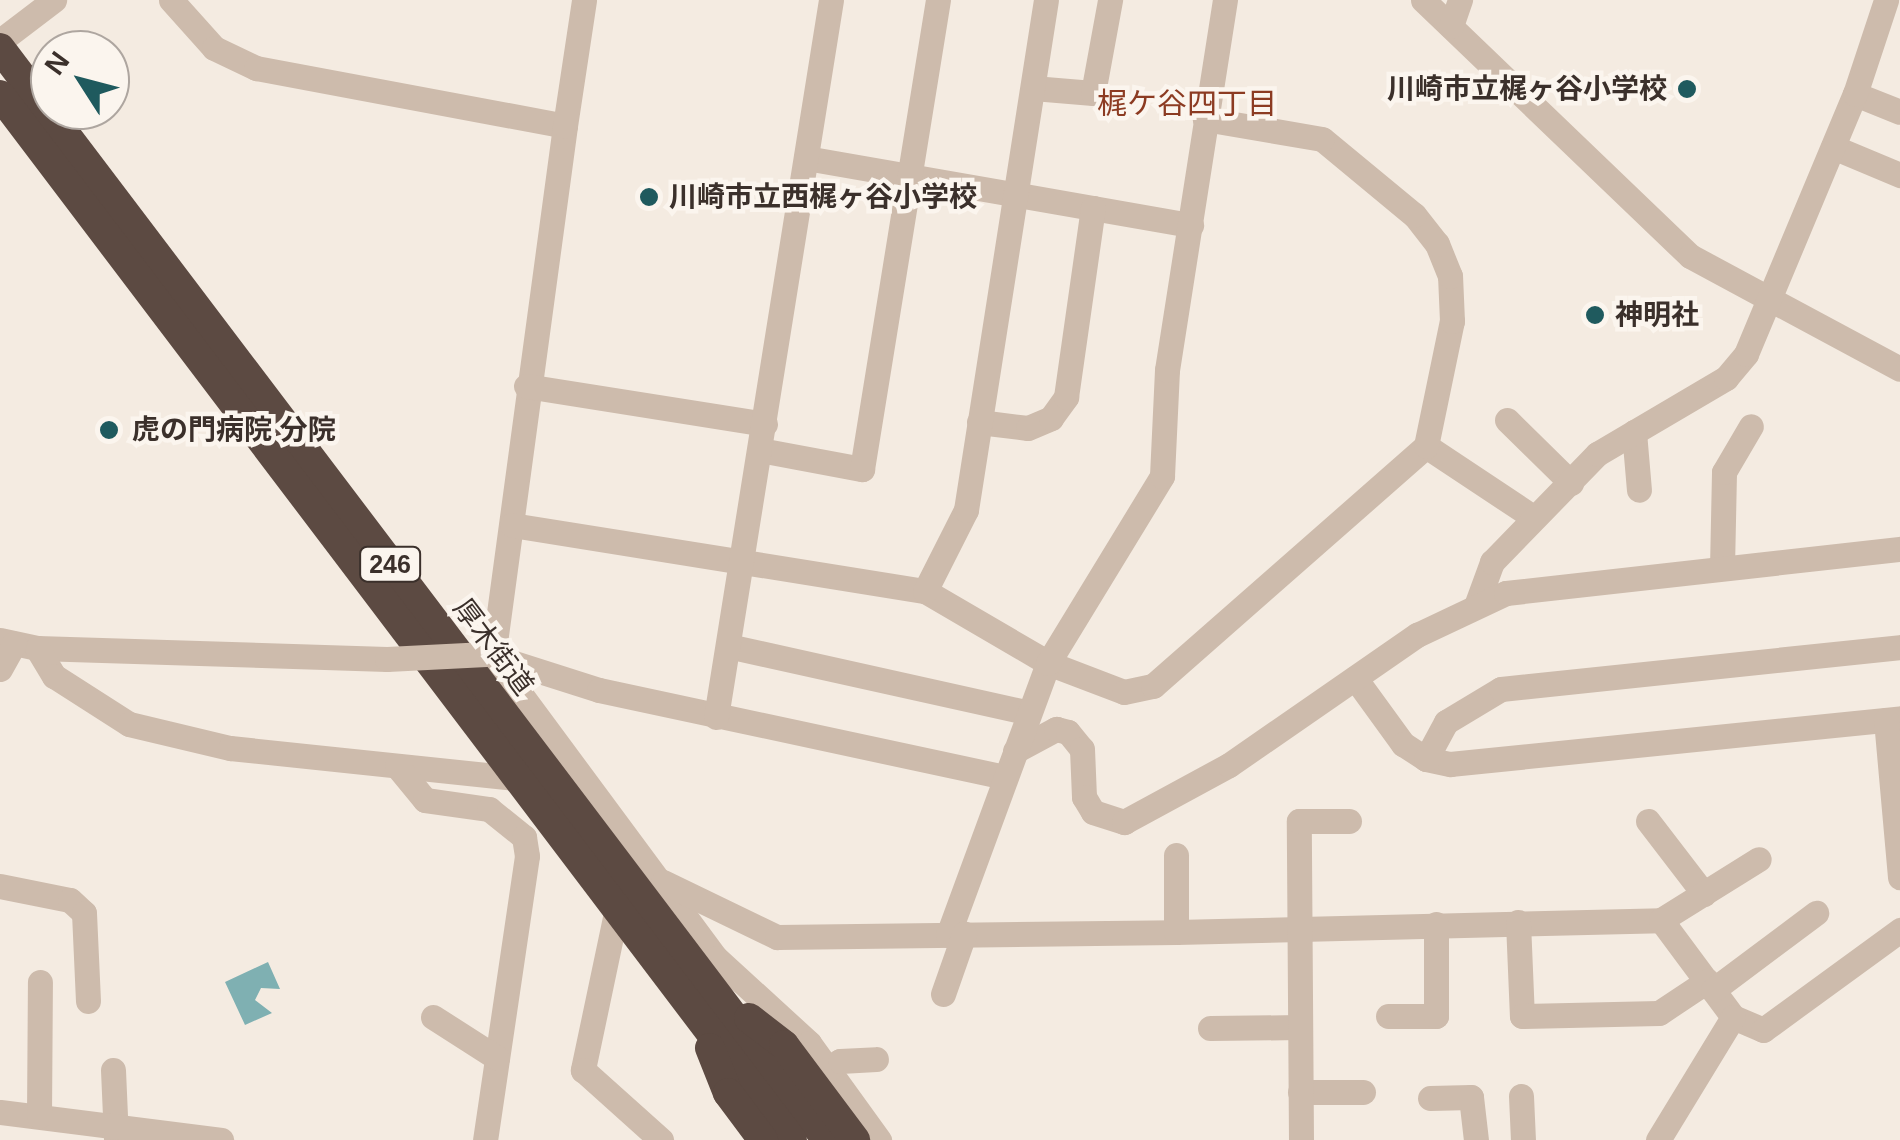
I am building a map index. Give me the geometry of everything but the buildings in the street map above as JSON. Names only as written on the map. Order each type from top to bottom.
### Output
[{"type":"highway","name":"厚木街道","points":[[0,45],[769,1086],[827,1140]]},
{"type":"highway","name":"厚木街道","points":[[0,95],[516,778],[618,908],[706,1001]]},
{"type":"highway","points":[[706,1001],[728,1093],[763,1140]]},
{"type":"highway","points":[[706,1001],[784,1045],[855,1140]]},
{"type":"highway","name":"厚木街道","points":[[769,1086],[792,1140]]},
{"type":"street","points":[[0,45],[54,0]]},
{"type":"street","points":[[171,0],[214,48],[256,68],[565,126]]},
{"type":"street","points":[[584,0],[526,386],[512,525],[489,656],[716,958],[828,1069],[879,1140]]},
{"type":"street","points":[[716,717],[831,0]]},
{"type":"street","points":[[760,450],[862,469],[938,0]]},
{"type":"street","points":[[925,591],[966,510],[1046,0]]},
{"type":"street","points":[[1033,88],[1093,93],[1110,0]]},
{"type":"street","points":[[942,994],[956,934],[1004,777],[1048,663],[1162,476],[1168,370],[1225,0]]},
{"type":"street","points":[[1423,0],[1665,236],[1770,299],[1900,369]]},
{"type":"street","points":[[1450,26],[1460,0]]},
{"type":"street","points":[[1476,604],[1492,562],[1597,454],[1726,378],[1746,354],[1890,6]]},
{"type":"street","points":[[1856,94],[1900,112]]},
{"type":"street","points":[[512,525],[925,591],[1048,663],[1124,692],[1154,686],[1426,446],[1452,321],[1450,276],[1437,244],[1414,215],[1322,139],[1205,119]]},
{"type":"street","points":[[1833,147],[1900,175]]},
{"type":"street","points":[[806,158],[1191,224]]},
{"type":"street","points":[[979,422],[1028,428],[1052,418],[1066,397],[1093,208]]},
{"type":"street","points":[[526,386],[765,424]]},
{"type":"street","points":[[1507,420],[1571,483]]},
{"type":"street","points":[[1722,568],[1725,452],[1751,426]]},
{"type":"street","points":[[1634,432],[1638,490]]},
{"type":"street","points":[[1426,446],[1533,517]]},
{"type":"street","points":[[1014,751],[1056,729],[1068,732],[1082,749],[1084,797],[1093,812],[1124,822],[1229,766],[1355,678],[1476,604],[1539,587],[1900,550]]},
{"type":"street","points":[[17,644],[54,676],[129,724],[230,748],[516,778]]},
{"type":"street","points":[[17,644],[387,659],[489,656],[716,717],[1004,777]]},
{"type":"street","points":[[0,668],[17,644]]},
{"type":"street","points":[[728,646],[1029,713]]},
{"type":"street","points":[[1426,759],[1446,722],[1500,690],[1900,648]]},
{"type":"street","points":[[1355,678],[1403,744],[1426,759],[1495,762],[1736,727],[1893,719],[1900,878]]},
{"type":"street","points":[[397,766],[425,800],[489,809],[524,837],[527,856],[485,1140]]},
{"type":"street","points":[[1301,1140],[1296,927],[1299,821],[1349,821]]},
{"type":"street","points":[[1648,821],[1704,894]]},
{"type":"street","points":[[1176,855],[1176,932]]},
{"type":"street","points":[[658,880],[777,937],[1176,932],[1661,920],[1759,859]]},
{"type":"street","points":[[0,886],[70,900],[84,913],[88,1002]]},
{"type":"street","points":[[618,908],[584,1070],[661,1140]]},
{"type":"street","points":[[1518,922],[1522,1016],[1658,1013],[1710,986],[1816,913]]},
{"type":"street","points":[[1661,920],[1733,1017],[1763,1030],[1900,930]]},
{"type":"street","points":[[1388,1016],[1436,1016],[1436,924]]},
{"type":"street","points":[[38,1116],[40,982]]},
{"type":"street","points":[[433,1017],[497,1058]]},
{"type":"street","points":[[1658,1140],[1733,1017]]},
{"type":"street","points":[[1210,1028],[1299,1028]]},
{"type":"street","points":[[828,1069],[840,1060],[876,1059]]},
{"type":"street","points":[[113,1070],[116,1132]]},
{"type":"street","points":[[1300,1092],[1364,1092]]},
{"type":"street","points":[[1521,1096],[1523,1140]]},
{"type":"street","points":[[1430,1098],[1471,1097],[1476,1140]]},
{"type":"street","points":[[0,1112],[116,1132],[221,1140]]},
{"type":"water","points":[[268,962],[280,989],[261,988],[255,1000],[272,1013],[245,1025],[225,982]]},
{"type":"place","name":"川崎市立梶ヶ谷小学校","points":[[1687,89]]},
{"type":"place","name":"川崎市立西梶ヶ谷小学校","points":[[649,197]]},
{"type":"place","name":"神明社","points":[[1595,315]]},
{"type":"place","name":"虎の門病院 分院","points":[[109,430]]},
{"type":"district","name":"梶ケ谷四丁目","points":[[1187,104]]}]
